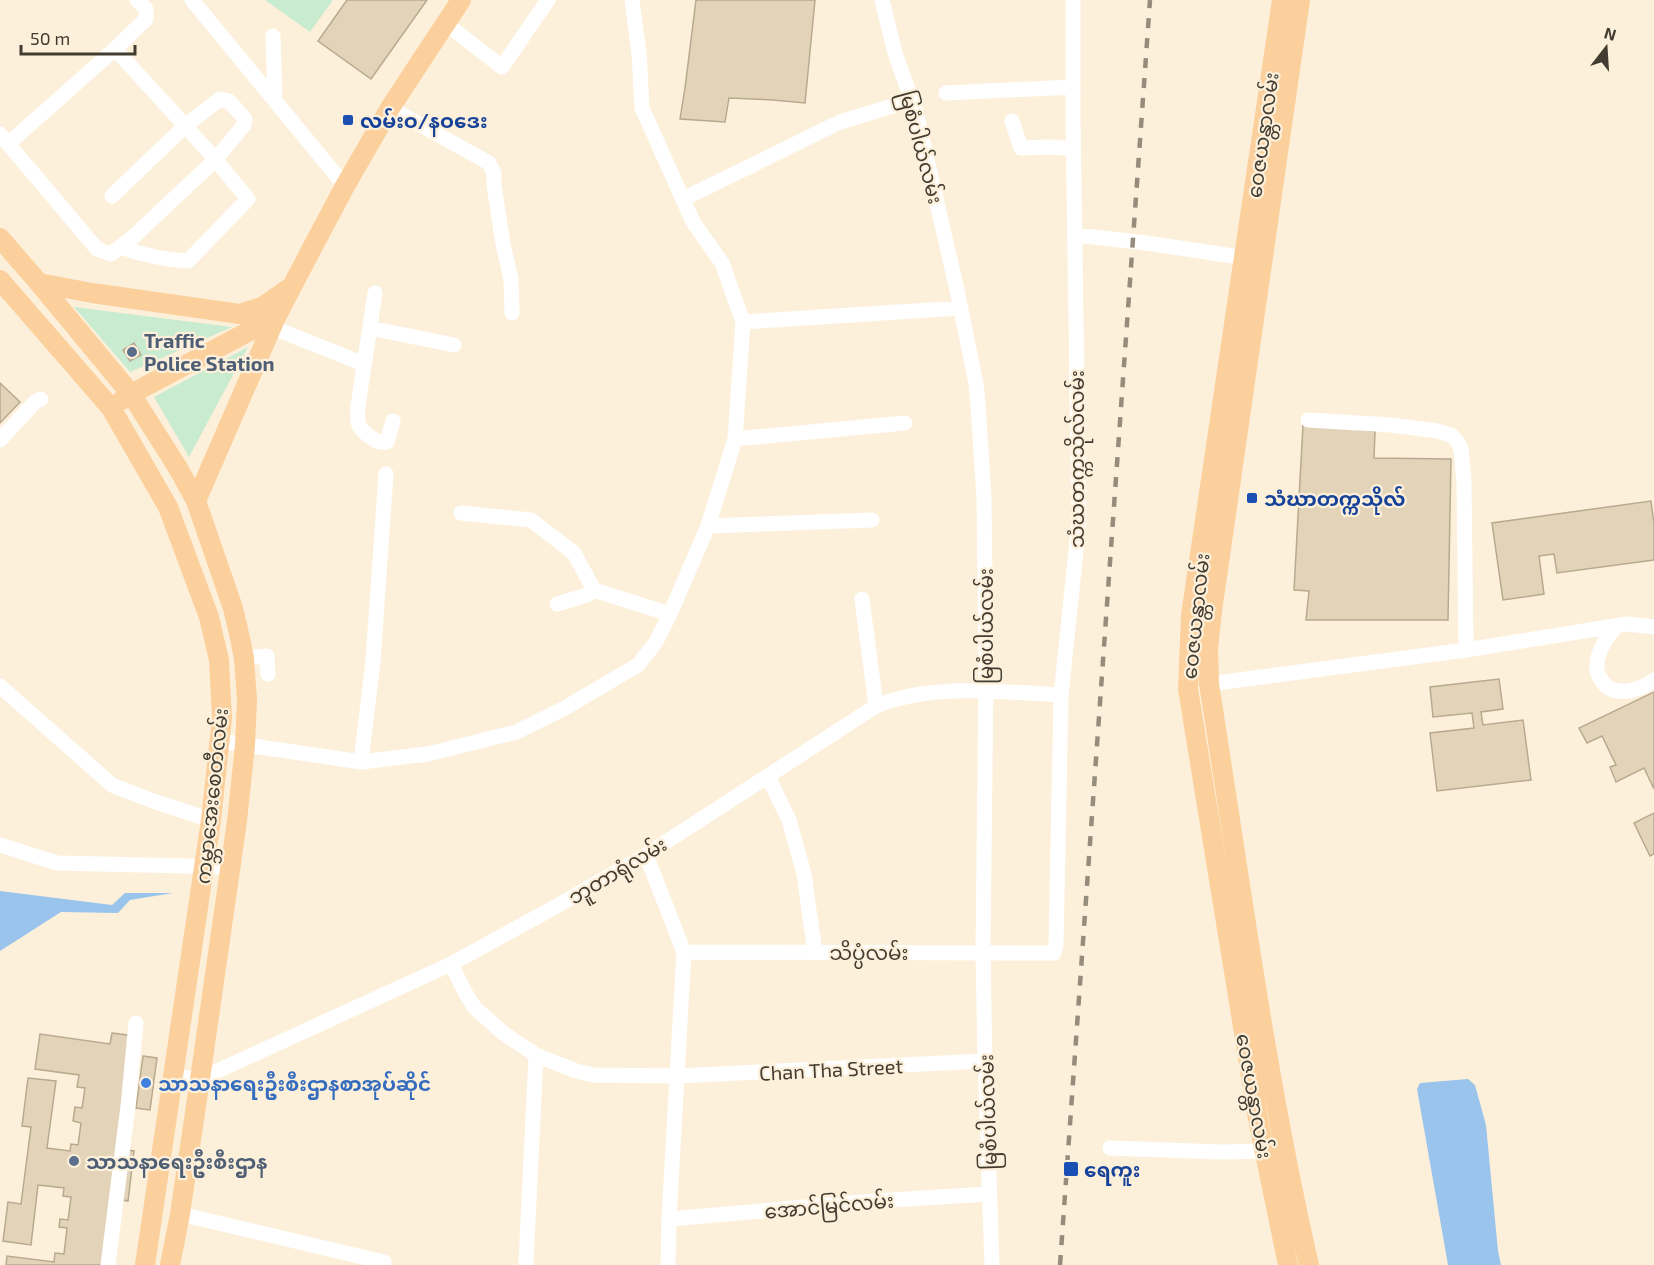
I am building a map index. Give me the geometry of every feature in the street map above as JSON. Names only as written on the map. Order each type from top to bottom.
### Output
[{"type":"main road","points":[[196,501],[273,322],[291,287],[390,108],[461,0]]},
{"type":"main road","name":"ဝေဇယန္တာလမ်း","points":[[1282,0],[1208,649],[1209,684],[1267,1052],[1293,1194],[1309,1265]]},
{"type":"main road","name":"ဝေဇယန္တာလမ်း","points":[[1288,1265],[1256,1108],[1188,689],[1191,615],[1300,0]]},
{"type":"main road","points":[[0,238],[131,394]]},
{"type":"main road","name":"ကမ္ဘာအေးစေတီလမ်း","points":[[0,280],[111,408],[168,507],[209,617],[219,660],[222,718],[211,820],[145,1265]]},
{"type":"main road","points":[[39,283],[92,293],[240,314],[264,306],[291,287]]},
{"type":"main road","points":[[111,408],[131,394],[273,322]]},
{"type":"main road","name":"ကမ္ဘာအေးစေတီလမ်း","points":[[131,394],[172,458],[196,501],[233,608],[244,658],[247,701],[237,821],[180,1214],[170,1265]]},
{"type":"street","points":[[112,196],[185,126],[220,99],[229,101],[245,119],[244,125],[215,160],[120,247],[111,254],[97,249],[2,138],[115,49],[146,19],[146,9],[137,0]]},
{"type":"street","points":[[192,0],[345,186]]},
{"type":"street","points":[[445,23],[502,67],[548,0]]},
{"type":"street","points":[[220,741],[361,762],[428,754],[516,732],[563,709],[638,665],[656,642],[708,526],[735,439],[743,322],[722,263],[693,222],[642,108],[639,53],[632,0]]},
{"type":"street","name":"မြစံပါယ်လမ်း","points":[[882,0],[895,53],[916,112],[976,384],[984,497],[986,692],[983,952],[992,1265]]},
{"type":"street","name":"သံဃတက္ကသိုလ်လမ်း","points":[[1054,953],[1061,695],[1079,522],[1073,0]]},
{"type":"street","points":[[273,36],[275,101]]},
{"type":"street","points":[[115,49],[248,199],[188,261],[168,260],[120,247]]},
{"type":"street","points":[[946,93],[1073,87]]},
{"type":"street","points":[[683,199],[840,122],[912,100]]},
{"type":"street","points":[[390,108],[489,163],[494,173],[503,244],[511,279],[512,313]]},
{"type":"street","points":[[1012,121],[1021,148],[1073,149]]},
{"type":"street","points":[[1075,235],[1253,259]]},
{"type":"street","points":[[375,293],[357,420],[361,431],[377,443],[387,442],[393,421]]},
{"type":"street","points":[[743,322],[961,308]]},
{"type":"street","points":[[273,322],[364,364]]},
{"type":"street","points":[[370,328],[454,345]]},
{"type":"street","points":[[0,440],[35,402],[41,399]]},
{"type":"street","points":[[1308,420],[1391,425],[1437,431],[1451,435],[1457,441],[1461,449],[1464,481],[1466,650]]},
{"type":"street","points":[[735,439],[905,423]]},
{"type":"street","points":[[361,762],[373,661],[386,474]]},
{"type":"street","points":[[461,513],[531,520],[574,553],[594,590],[670,614]]},
{"type":"street","points":[[708,526],[872,520]]},
{"type":"street","points":[[558,604],[587,595],[594,590]]},
{"type":"street","points":[[862,599],[876,706]]},
{"type":"street","points":[[1209,684],[1466,650],[1627,624],[1654,627]]},
{"type":"street","points":[[1616,626],[1600,651],[1597,662],[1596,672],[1604,685],[1618,692],[1635,690],[1654,680]]},
{"type":"street","points":[[244,658],[267,656],[268,674]]},
{"type":"street","points":[[0,686],[112,785],[211,820]]},
{"type":"street","name":"ဘူတာရုံလမ်း","points":[[173,1077],[200,1079],[451,964],[646,855],[876,706],[896,698],[927,692],[1061,695]]},
{"type":"street","points":[[768,777],[789,820],[804,874],[815,952]]},
{"type":"street","points":[[0,845],[57,863],[230,867]]},
{"type":"street","points":[[646,855],[684,952],[668,1265]]},
{"type":"street","name":"သိပ္ပံလမ်း","points":[[684,952],[1054,953]]},
{"type":"street","name":"Chan Tha Street","points":[[451,964],[475,1008],[503,1033],[536,1055],[576,1071],[594,1075],[677,1076],[985,1062]]},
{"type":"street","points":[[108,1265],[136,1023]]},
{"type":"street","points":[[526,1262],[536,1055]]},
{"type":"street","points":[[1110,1148],[1222,1152],[1264,1151]]},
{"type":"street","name":"အောင်မြင်လမ်း","points":[[669,1219],[875,1201],[989,1194]]},
{"type":"street","points":[[180,1214],[384,1262]]},
{"type":"green space","points":[[265,0],[333,0],[310,32]]},
{"type":"green space","points":[[74,307],[232,327],[130,372]]},
{"type":"green space","points":[[248,347],[189,457],[154,397]]},
{"type":"water","points":[[0,891],[112,905],[125,893],[173,893],[130,900],[118,913],[61,912],[0,951]]},
{"type":"water","points":[[1468,1079],[1475,1085],[1486,1125],[1501,1265],[1448,1265],[1417,1089],[1420,1083]]},
{"type":"building","points":[[347,0],[427,0],[371,79],[318,41]]},
{"type":"building","points":[[696,0],[815,0],[805,103],[729,98],[725,122],[680,119]]},
{"type":"building","name":"Traffic Police Station","points":[[134,343],[141,355],[130,361],[123,350]]},
{"type":"building","points":[[0,383],[20,402],[0,423]]},
{"type":"building","points":[[1303,425],[1375,431],[1374,458],[1451,459],[1448,620],[1306,620],[1309,591],[1294,590]]},
{"type":"building","points":[[1651,501],[1654,524],[1654,560],[1557,573],[1554,554],[1539,556],[1544,594],[1503,600],[1492,523]]},
{"type":"building","points":[[1499,679],[1503,709],[1481,712],[1483,725],[1523,720],[1531,780],[1437,791],[1430,733],[1474,728],[1472,713],[1433,717],[1430,687]]},
{"type":"building","points":[[1654,692],[1654,789],[1644,768],[1616,782],[1610,767],[1616,765],[1602,736],[1587,743],[1579,728]]},
{"type":"building","points":[[1654,813],[1654,854],[1650,856],[1634,823]]},
{"type":"building","points":[[112,1033],[135,1036],[120,1149],[134,1151],[128,1201],[112,1198],[104,1265],[6,1265],[7,1256],[54,1262],[55,1253],[64,1254],[67,1228],[59,1227],[60,1219],[68,1220],[71,1197],[63,1196],[64,1188],[38,1185],[31,1245],[3,1241],[8,1202],[21,1204],[31,1127],[22,1126],[28,1078],[56,1081],[47,1148],[70,1151],[71,1144],[78,1145],[81,1123],[73,1121],[75,1107],[82,1108],[85,1088],[77,1087],[79,1075],[35,1069],[40,1034],[110,1044]]},
{"type":"building","name":"သာသနာရေးဦးစီးဌာနစာအုပ်ဆိုင်","points":[[143,1056],[157,1058],[150,1110],[136,1108]]},
{"type":"railway","points":[[1060,1265],[1150,0]]},
{"type":"place","name":"လမ်းဝ/နဝဒေး","points":[[348,120]]},
{"type":"place","name":"Traffic Police Station","points":[[132,352]]},
{"type":"place","name":"သံဃာတက္ကသိုလ်","points":[[1252,498]]},
{"type":"place","name":"သာသနာရေးဦးစီးဌာနစာအုပ်ဆိုင်","points":[[146,1083]]},
{"type":"place","name":"သာသနာရေးဦးစီးဌာန","points":[[74,1161]]},
{"type":"place","name":"ရေကူး","points":[[1071,1169]]}]
